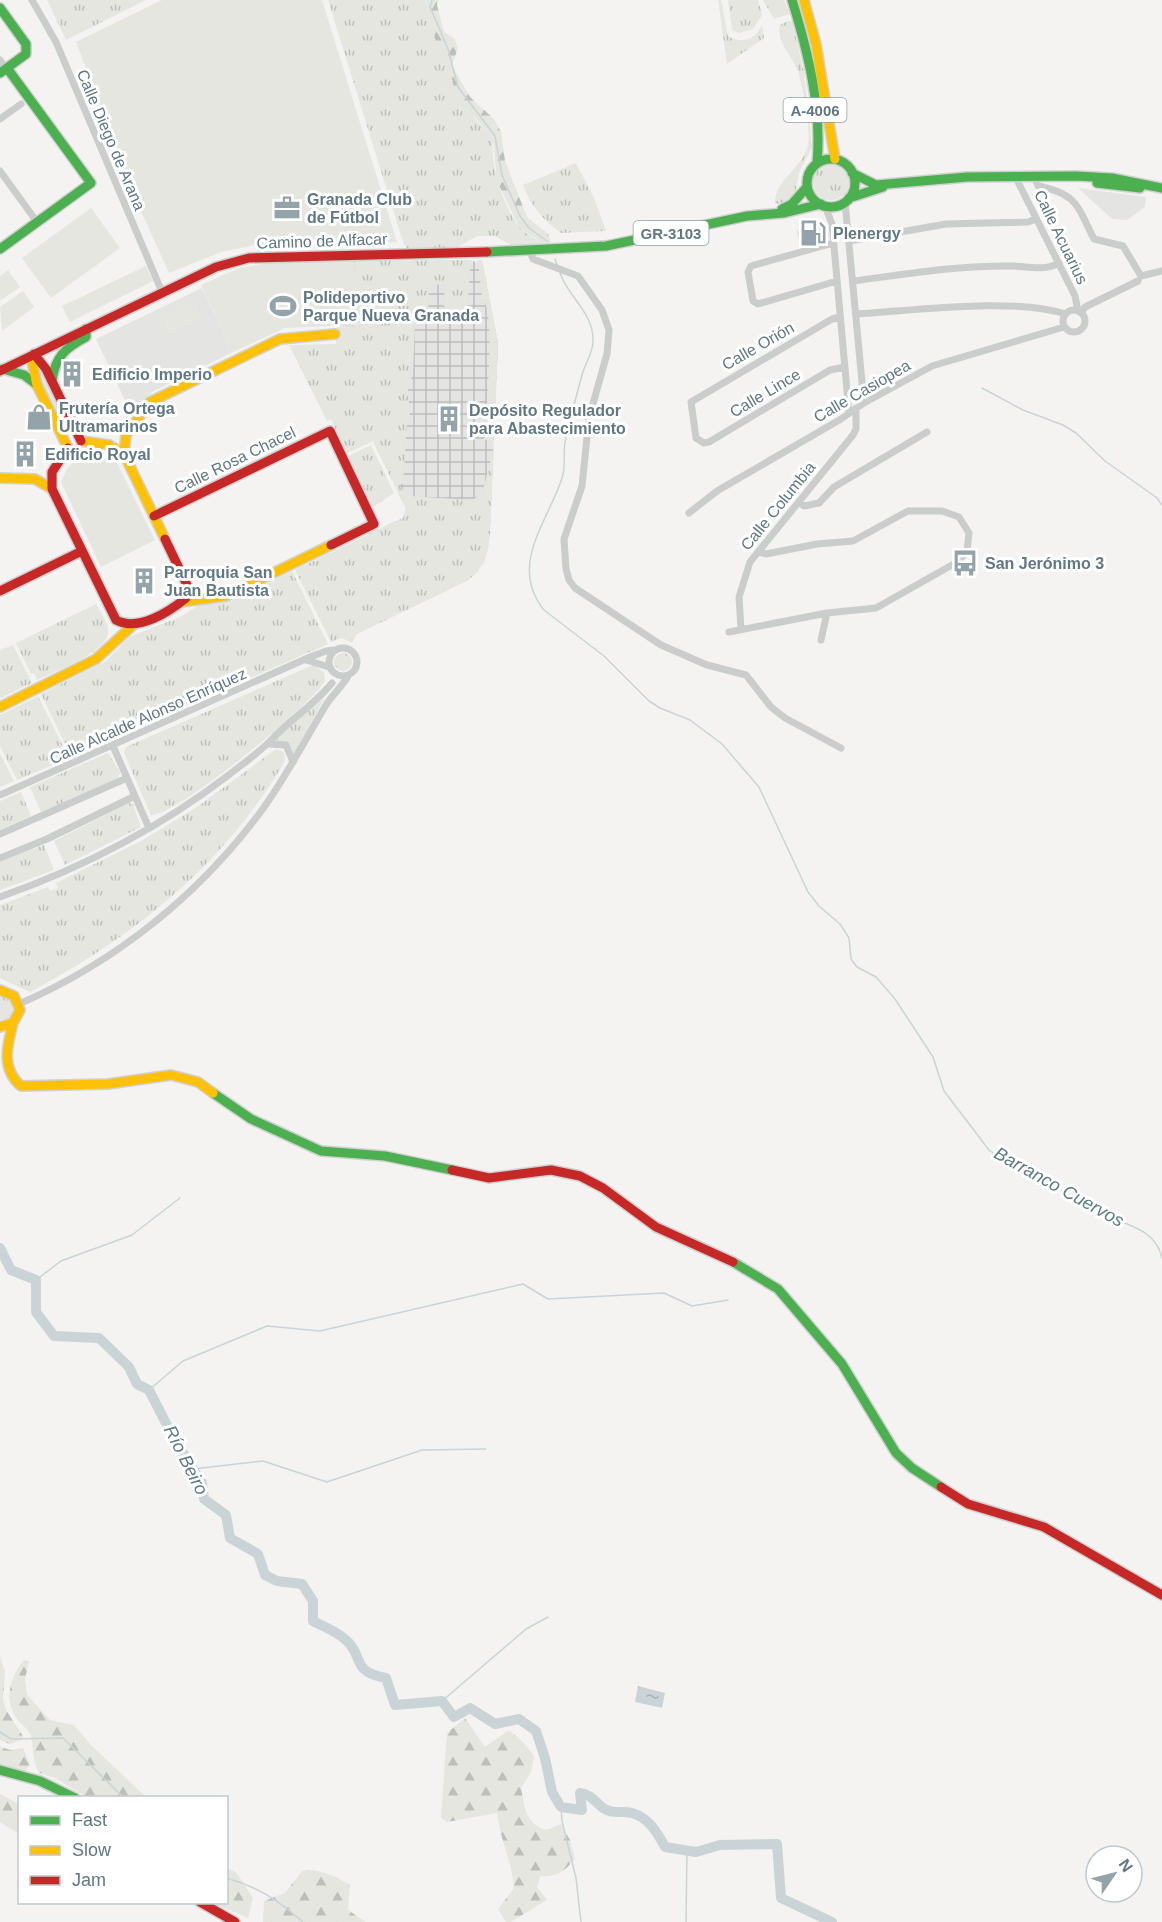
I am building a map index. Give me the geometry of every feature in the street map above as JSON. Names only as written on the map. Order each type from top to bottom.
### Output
[{"type":"street","name":"Calle Diego de Arana","points":[[32,0],[56,42],[162,292]]},
{"type":"street","name":"A-4006","points":[[792,0],[806,47],[812,83],[819,144],[817,163]]},
{"type":"street","name":"A-4006","points":[[804,0],[816,44],[836,159]]},
{"type":"street","points":[[0,8],[26,44],[26,54],[5,70]]},
{"type":"street","points":[[0,60],[5,70],[91,183],[0,249]]},
{"type":"street","points":[[0,119],[21,104]]},
{"type":"street","points":[[817,163],[836,159]]},
{"type":"street","name":"GR-3103","points":[[836,159],[868,183],[885,186]]},
{"type":"street","name":"GR-3103","points":[[780,211],[792,204],[807,187],[808,173],[817,163]]},
{"type":"street","points":[[0,171],[37,222]]},
{"type":"street","points":[[852,172],[854,186],[847,200],[847,222],[864,402]]},
{"type":"street","name":"GR-3103","points":[[780,211],[847,200],[885,186],[948,178],[1018,176],[1068,178],[1135,188],[1162,188]]},
{"type":"street","name":"Calle Acuarius","points":[[1018,176],[1018,182],[1075,296],[1080,312]]},
{"type":"street","points":[[1034,177],[1038,186],[1059,190],[1073,200],[1094,238],[1123,246],[1141,276],[1162,271]]},
{"type":"street","points":[[807,187],[814,200],[823,205],[832,224],[849,413]]},
{"type":"street","name":"Camino de Alfacar","points":[[2,370],[216,267],[266,256],[562,249],[627,243],[780,211]]},
{"type":"street","points":[[849,241],[946,224],[1029,222],[1036,219]]},
{"type":"street","points":[[832,224],[847,222]]},
{"type":"street","points":[[833,243],[749,269],[755,304],[837,281]]},
{"type":"street","points":[[530,251],[533,259],[567,270],[585,284],[602,310],[610,341],[589,418],[582,486],[564,539],[569,580],[575,588],[661,645],[707,665],[746,675],[771,706],[785,718],[841,748]]},
{"type":"street","points":[[853,281],[947,268],[995,266],[1047,268],[1059,263]]},
{"type":"street","points":[[1080,312],[1085,307],[1138,281]]},
{"type":"street","points":[[840,317],[993,307],[1041,309],[1065,314],[1071,310],[1080,312]]},
{"type":"street","points":[[1065,314],[1064,327],[1074,332],[1081,329],[1085,323],[1080,312]]},
{"type":"street","points":[[840,317],[849,322],[856,315]]},
{"type":"street","name":"Calle Orión","points":[[700,441],[696,438],[691,402],[832,319],[840,317]]},
{"type":"street","name":"Calle Casiopea","points":[[689,513],[717,491],[864,402],[932,366],[1064,327]]},
{"type":"street","points":[[52,381],[56,356],[86,337],[86,329]]},
{"type":"street","points":[[109,445],[126,435],[150,402],[267,344],[292,336],[335,334]]},
{"type":"street","points":[[33,355],[52,381],[79,437],[76,448],[67,443],[37,385],[33,355]]},
{"type":"street","name":"Calle Lince","points":[[700,441],[709,442],[830,370],[845,367]]},
{"type":"street","points":[[2,370],[24,375],[37,385]]},
{"type":"street","name":"Calle Columbia","points":[[741,629],[741,585],[750,562],[853,435],[857,423],[856,408]]},
{"type":"street","name":"Calle Rosa Chacel","points":[[154,516],[330,431],[372,519],[226,596],[208,597]]},
{"type":"street","points":[[799,502],[804,506],[819,502],[834,487],[927,432]]},
{"type":"street","points":[[124,454],[109,445],[69,433],[67,443],[52,472],[52,489],[116,620],[126,626],[132,626]]},
{"type":"street","points":[[126,435],[124,454],[188,587],[186,598],[182,602]]},
{"type":"street","points":[[0,478],[35,479],[52,472]]},
{"type":"street","points":[[35,479],[52,489]]},
{"type":"street","points":[[729,632],[827,613],[884,606],[959,561],[969,545],[969,533],[964,522],[948,511],[913,510],[853,541],[817,544],[766,554],[758,552]]},
{"type":"street","points":[[0,591],[82,551]]},
{"type":"street","points":[[188,587],[208,597]]},
{"type":"street","points":[[0,707],[96,659],[132,626],[182,602],[208,597]]},
{"type":"street","points":[[821,640],[827,613]]},
{"type":"street","points":[[113,642],[116,620]]},
{"type":"street","points":[[19,1004],[104,959],[186,896],[244,833],[293,762],[328,702],[356,669],[356,656],[346,648],[335,650],[330,657],[329,668]]},
{"type":"street","name":"Calle Alcalde Alonso Enríquez","points":[[0,795],[326,651],[335,650]]},
{"type":"street","points":[[306,660],[329,668],[335,675],[348,676]]},
{"type":"street","points":[[328,702],[335,675]]},
{"type":"street","points":[[0,897],[62,873],[149,828],[216,785],[269,744],[319,699],[333,683]]},
{"type":"street","points":[[269,744],[286,745],[293,762]]},
{"type":"street","points":[[113,746],[149,828]]},
{"type":"street","points":[[0,834],[127,778]]},
{"type":"street","points":[[0,858],[58,834],[135,796]]},
{"type":"street","points":[[0,990],[12,994],[19,1004],[19,1014],[13,1023],[2,1057],[4,1073],[10,1082],[21,1086],[108,1084],[171,1075],[198,1082],[251,1119],[321,1151],[385,1156],[489,1178],[552,1170],[586,1178],[644,1220],[747,1268],[778,1289],[818,1333],[842,1364],[890,1444],[912,1468],[968,1504],[1044,1527],[1162,1595]]},
{"type":"street","points":[[5,1045],[0,1029],[13,1023]]},
{"type":"street","points":[[0,1770],[40,1781],[73,1796]]},
{"type":"street","points":[[204,1904],[235,1922]]},
{"type":"shaded area","points":[[1078,188],[1146,197],[1145,207],[1127,220],[1112,219]]},
{"type":"shaded area","name":"Plenergy","points":[[826,223],[829,236],[826,240],[801,246],[796,231]]},
{"type":"shaded area","points":[[472,260],[475,262],[482,260],[498,343],[490,533],[484,563],[467,581],[368,534],[403,518],[406,509],[373,441],[347,453],[336,344],[337,325],[356,325],[354,261]]},
{"type":"shaded area","points":[[202,288],[233,352],[152,392],[131,413],[96,339]]},
{"type":"green space","points":[[47,0],[146,0],[66,40]]},
{"type":"green space","points":[[162,0],[322,0],[397,242],[255,245],[221,252],[169,273],[130,187],[76,42]]},
{"type":"green space","points":[[328,0],[426,0],[430,24],[475,119],[493,138],[493,160],[508,209],[520,228],[541,246],[511,245],[495,236],[477,236],[456,248],[407,249]]},
{"type":"green space","points":[[426,0],[438,0],[437,5],[444,32],[454,38],[458,48],[452,65],[470,97],[494,119],[501,132],[505,161],[527,217],[548,234],[551,242],[539,243],[537,239],[520,229],[497,181],[493,138],[462,103],[430,24]]},
{"type":"green space","points":[[718,0],[721,0],[728,36],[738,40],[748,39],[756,34],[762,25],[764,38],[727,64]]},
{"type":"green space","points":[[728,0],[758,0],[762,15],[753,29],[739,33],[732,30]]},
{"type":"green space","points":[[763,0],[784,0],[790,14],[774,19]]},
{"type":"green space","points":[[788,21],[792,22],[804,72],[812,147],[799,173],[795,195],[784,203],[775,204],[779,187],[801,161],[809,138],[806,108],[798,71],[780,37],[780,25]]},
{"type":"green space","points":[[576,163],[594,198],[606,231],[561,233],[538,212],[526,193],[523,185]]},
{"type":"green space","points":[[831,164],[844,169],[849,182],[844,195],[831,200],[818,195],[813,182],[818,169]]},
{"type":"green space","points":[[91,208],[120,248],[51,298],[22,258]]},
{"type":"green space","points":[[466,260],[462,315],[443,318],[445,285],[429,284],[428,317],[422,317],[415,324],[413,372],[408,389],[410,419],[407,419],[403,484],[397,484],[409,496],[471,500],[482,495],[494,446],[488,551],[478,572],[467,581],[357,634],[352,643],[342,638],[331,642],[295,570],[403,518],[406,509],[373,441],[347,453],[331,419],[327,421],[289,345],[336,344],[337,325],[357,325],[354,261],[408,261],[409,264],[411,261]]},
{"type":"green space","points":[[466,260],[470,264],[467,319],[450,319],[462,315]]},
{"type":"green space","points":[[478,260],[482,260],[498,343],[494,441],[484,440],[489,322],[482,298]]},
{"type":"green space","name":"Polideportivo Parque Nueva Granada","points":[[354,261],[357,325],[285,328],[233,352],[201,285],[239,268],[270,263]]},
{"type":"green space","points":[[146,266],[153,281],[70,322],[62,306]]},
{"type":"green space","points":[[8,270],[20,287],[0,301],[0,276]]},
{"type":"green space","points":[[23,291],[34,307],[2,331],[0,307]]},
{"type":"green space","points":[[191,300],[200,318],[168,334],[159,315]]},
{"type":"green space","points":[[35,363],[42,371],[68,426],[64,428],[37,374]]},
{"type":"green space","points":[[371,445],[394,493],[373,507],[348,456]]},
{"type":"green space","points":[[94,453],[115,459],[155,540],[101,567],[61,482],[67,469],[77,459],[79,463],[87,459],[85,455]]},
{"type":"green space","points":[[292,571],[328,644],[71,756],[41,694],[106,661],[129,637],[182,616],[199,605],[231,601]]},
{"type":"green space","points":[[96,604],[108,627],[105,641],[88,655],[37,680],[34,673],[31,674],[16,643]]},
{"type":"green space","points":[[13,645],[32,683],[0,698],[0,650]]},
{"type":"green space","points":[[339,653],[347,653],[352,658],[350,669],[339,671],[334,666],[334,658]]},
{"type":"green space","points":[[313,665],[324,672],[325,681],[295,713],[214,779],[166,810],[151,815],[124,753],[126,747]]},
{"type":"green space","points":[[38,696],[69,758],[17,780],[0,746],[0,715]]},
{"type":"green space","points":[[325,697],[294,754],[286,742],[273,740]]},
{"type":"green space","points":[[276,749],[284,752],[285,761],[261,798],[234,833],[205,865],[141,922],[68,971],[30,992],[0,978],[0,905],[48,887],[50,891],[58,888],[56,883],[143,840],[197,807]]},
{"type":"green space","points":[[0,753],[14,781],[0,787]]},
{"type":"green space","points":[[108,753],[120,772],[118,779],[41,812],[30,787]]},
{"type":"green space","points":[[21,792],[31,816],[0,830],[0,801]]},
{"type":"green space","points":[[129,803],[133,804],[141,827],[65,865],[54,841]]},
{"type":"green space","points":[[44,845],[54,870],[0,890],[0,861]]},
{"type":"green space","points":[[0,997],[8,999],[12,1004],[13,1013],[8,1019],[0,1020]]},
{"type":"green space","points":[[0,1655],[5,1673],[3,1699],[6,1710],[23,1736],[22,1740],[10,1744],[0,1740]]},
{"type":"green space","points":[[24,1660],[29,1661],[25,1679],[27,1695],[50,1720],[74,1725],[91,1745],[145,1796],[84,1796],[55,1778],[39,1773],[34,1759],[31,1736],[14,1713],[9,1698],[15,1674]]},
{"type":"green space","points":[[465,1718],[485,1747],[509,1730],[534,1756],[531,1772],[521,1788],[527,1814],[534,1823],[546,1830],[561,1824],[570,1840],[575,1859],[560,1873],[540,1876],[537,1887],[547,1900],[511,1922],[506,1922],[498,1909],[514,1888],[497,1813],[447,1822],[441,1818],[447,1733]]},
{"type":"green space","points":[[0,1747],[11,1750],[23,1748],[30,1764],[25,1772],[0,1766]]},
{"type":"green space","points":[[0,1794],[18,1803],[18,1833],[0,1822]]},
{"type":"green space","points":[[228,1868],[236,1872],[253,1898],[248,1918],[215,1904],[228,1904]]},
{"type":"green space","points":[[314,1870],[334,1876],[350,1885],[348,1910],[366,1922],[263,1922],[264,1901],[285,1893],[302,1871]]},
{"type":"water","points":[[638,1686],[665,1693],[662,1708],[635,1702]]},
{"type":"waterway","name":"Barranco Cuervos","points":[[432,0],[430,7],[448,49],[458,87],[495,136],[502,175],[520,216],[529,228],[548,242]]},
{"type":"waterway","name":"Barranco Cuervos","points":[[555,259],[557,265]]},
{"type":"waterway","name":"Barranco Cuervos","points":[[560,273],[589,322],[593,341],[565,442],[563,474],[534,544],[530,560],[530,577],[534,593],[544,610],[604,656],[649,701],[690,720],[722,744],[759,787],[808,892],[819,906],[840,924],[849,938],[851,959],[857,967],[876,977],[895,999],[933,1057],[944,1091],[989,1150],[1042,1177],[1093,1210],[1144,1232],[1158,1247],[1162,1258]]},
{"type":"waterway","points":[[982,388],[1023,410],[1063,425],[1076,433],[1105,461],[1157,498],[1162,505]]},
{"type":"waterway","points":[[36,1280],[61,1261],[132,1235],[180,1198]]},
{"type":"waterway","name":"Río Beiro","points":[[0,1248],[11,1270],[36,1280],[36,1312],[54,1336],[99,1338],[129,1367],[137,1384],[149,1390],[174,1439],[202,1483],[204,1499],[226,1515],[230,1538],[258,1554],[265,1575],[277,1581],[302,1584],[313,1601],[313,1621],[347,1641],[363,1668],[368,1672],[386,1678],[395,1705],[442,1701],[454,1717],[470,1708],[495,1724],[519,1719],[536,1731],[545,1758],[552,1792],[561,1807],[582,1810],[580,1793],[587,1795],[607,1810],[632,1813],[643,1818],[656,1831],[665,1847],[696,1852],[720,1845],[777,1844],[781,1898],[832,1922]]},
{"type":"waterway","points":[[149,1390],[183,1361],[267,1326],[320,1331],[523,1284],[548,1299],[664,1293],[692,1306],[728,1300]]},
{"type":"waterway","points":[[193,1469],[263,1461],[327,1482],[422,1450],[486,1449]]},
{"type":"waterway","points":[[442,1701],[526,1629],[548,1617]]},
{"type":"waterway","points":[[0,1732],[11,1739],[63,1738],[122,1796]]},
{"type":"waterway","points":[[561,1807],[562,1821],[576,1878],[581,1922]]},
{"type":"waterway","points":[[686,1922],[687,1850]]},
{"type":"waterway","points":[[228,1879],[248,1885],[267,1895],[303,1922]]},
{"type":"traffic: fast","points":[[792,0],[816,101],[817,163]]},
{"type":"traffic: fast","points":[[0,8],[26,44],[26,54],[0,73]]},
{"type":"traffic: fast","points":[[0,249],[91,183],[7,68]]},
{"type":"traffic: fast","points":[[831,159],[848,166],[855,183],[848,200],[831,207],[814,200],[807,183],[814,166],[831,159]]},
{"type":"traffic: fast","points":[[852,173],[876,185],[967,177],[1076,176],[1112,178],[1162,188]]},
{"type":"traffic: fast","points":[[1097,183],[1140,188]]},
{"type":"traffic: fast","points":[[782,209],[792,204],[807,187]]},
{"type":"traffic: fast","points":[[849,198],[883,187]]},
{"type":"traffic: fast","points":[[487,252],[606,246],[747,216],[784,213],[821,204]]},
{"type":"traffic: fast","points":[[52,381],[53,373],[62,354],[86,337],[86,329]]},
{"type":"traffic: fast","points":[[3,369],[24,375],[37,385]]},
{"type":"traffic: fast","points":[[213,1093],[251,1119],[321,1151],[385,1156],[452,1170]]},
{"type":"traffic: fast","points":[[733,1262],[778,1289],[842,1364],[896,1453],[912,1468],[941,1487]]},
{"type":"traffic: fast","points":[[0,1770],[40,1781],[71,1796]]},
{"type":"traffic: slow","points":[[804,0],[816,44],[835,159]]},
{"type":"traffic: slow","points":[[124,454],[126,435],[150,402],[280,339],[335,334]]},
{"type":"traffic: slow","points":[[31,356],[37,385],[68,448]]},
{"type":"traffic: slow","points":[[81,441],[109,445],[124,454],[165,539]]},
{"type":"traffic: slow","points":[[0,478],[35,479],[52,489]]},
{"type":"traffic: slow","points":[[181,602],[226,596],[331,545]]},
{"type":"traffic: slow","points":[[0,707],[96,659],[132,626]]},
{"type":"traffic: slow","points":[[0,990],[14,996],[20,1010],[13,1023],[0,1027]]},
{"type":"traffic: slow","points":[[13,1023],[9,1040],[8,1065],[10,1072],[21,1086],[108,1084],[171,1075],[198,1082],[213,1093]]},
{"type":"traffic: jam","points":[[0,371],[216,267],[249,258],[487,252]]},
{"type":"traffic: jam","points":[[34,354],[46,369],[81,441]]},
{"type":"traffic: jam","points":[[154,516],[330,431],[374,524],[331,545]]},
{"type":"traffic: jam","points":[[68,448],[52,472],[52,489],[116,620],[134,624],[153,619],[186,598],[188,587],[165,539]]},
{"type":"traffic: jam","points":[[0,591],[82,551]]},
{"type":"traffic: jam","points":[[452,1170],[489,1178],[551,1170],[580,1176],[603,1188],[656,1227],[733,1262]]},
{"type":"traffic: jam","points":[[941,1487],[968,1504],[1044,1527],[1162,1595]]},
{"type":"traffic: jam","points":[[204,1904],[235,1922]]},
{"type":"place","name":"Granada Club de Fútbol","points":[[287,208]]},
{"type":"place","name":"Plenergy","points":[[813,233]]},
{"type":"place","name":"Polideportivo Parque Nueva Granada","points":[[283,306]]},
{"type":"place","name":"Edificio Imperio","points":[[72,374]]},
{"type":"place","name":"Frutería Ortega Ultramarinos","points":[[39,417]]},
{"type":"place","name":"Depósito Regulador para Abastecimiento","points":[[449,419]]},
{"type":"place","name":"Edificio Royal","points":[[25,454]]},
{"type":"place","name":"San Jerónimo 3","points":[[965,563]]},
{"type":"place","name":"Parroquia San Juan Bautista","points":[[144,581]]}]
